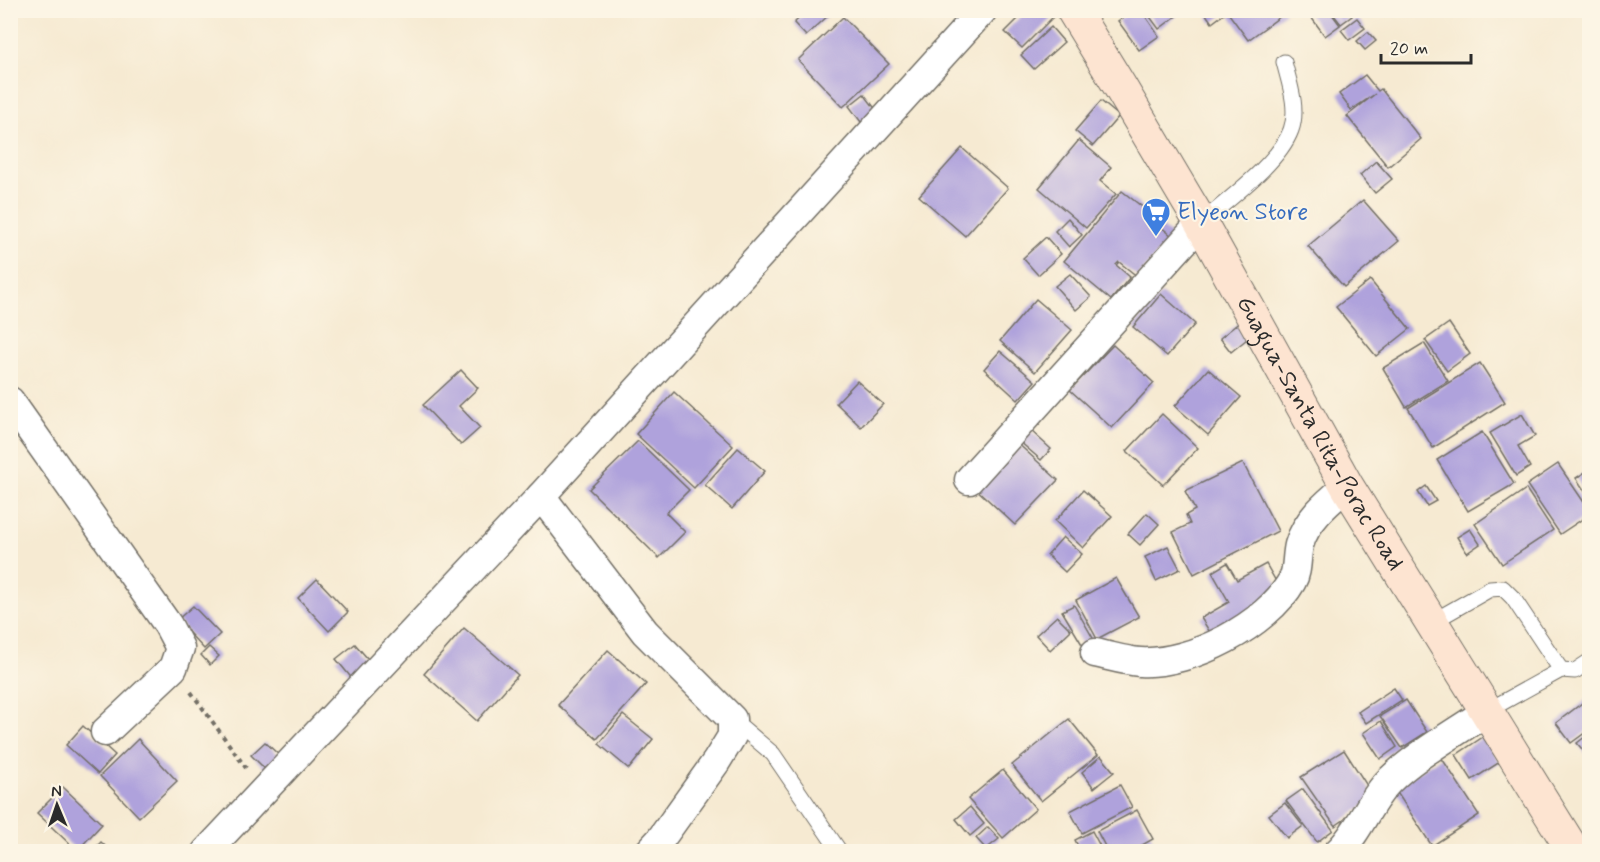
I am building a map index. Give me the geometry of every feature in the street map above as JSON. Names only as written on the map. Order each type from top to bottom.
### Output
[{"type":"main road","name":"Guagua-Santa Rita-Porac Road","points":[[1073,10],[1201,223],[1347,486],[1574,852]]},
{"type":"street","points":[[206,852],[541,496],[983,10]]},
{"type":"street","points":[[969,480],[1201,223]]},
{"type":"street","points":[[10,401],[168,625],[180,648],[173,668],[105,732]]},
{"type":"street","points":[[1095,653],[1141,662],[1186,657],[1220,643],[1249,624],[1273,607],[1294,579],[1299,544],[1308,526],[1320,510],[1347,486]]},
{"type":"street","points":[[541,496],[645,632],[732,719],[732,736],[660,840],[649,852]]},
{"type":"street","points":[[1338,852],[1350,841],[1388,782],[1402,769],[1487,711]]},
{"type":"lane","points":[[1201,223],[1273,160],[1291,130],[1293,104],[1284,62]]},
{"type":"lane","points":[[1432,622],[1490,589],[1503,588],[1519,607],[1561,670]]},
{"type":"lane","points":[[1487,711],[1561,670],[1575,671],[1590,662]]},
{"type":"lane","points":[[732,719],[773,754],[840,852]]},
{"type":"path","points":[[173,668],[263,791]]},
{"type":"building","points":[[808,10],[827,10],[830,14],[806,36],[794,23]]},
{"type":"building","points":[[1027,10],[1047,10],[1053,17],[1022,48],[1005,32]]},
{"type":"building","points":[[1133,10],[1141,10],[1159,36],[1139,50],[1118,21]]},
{"type":"building","points":[[1145,10],[1177,10],[1179,14],[1159,29]]},
{"type":"building","points":[[1203,10],[1223,10],[1225,13],[1212,23]]},
{"type":"building","points":[[1226,10],[1283,10],[1285,13],[1248,40]]},
{"type":"building","points":[[1310,10],[1329,10],[1340,25],[1325,36],[1308,13]]},
{"type":"building","points":[[1330,10],[1348,10],[1352,16],[1341,24]]},
{"type":"building","points":[[843,17],[889,64],[843,107],[798,60]]},
{"type":"building","points":[[1357,18],[1365,28],[1349,40],[1341,30]]},
{"type":"building","points":[[1051,27],[1064,42],[1034,69],[1021,55]]},
{"type":"building","points":[[1368,32],[1376,41],[1365,50],[1357,41]]},
{"type":"building","points":[[1365,75],[1378,91],[1381,89],[1421,139],[1388,167],[1347,116],[1375,94],[1351,110],[1339,94]]},
{"type":"building","points":[[864,94],[877,111],[861,122],[849,106]]},
{"type":"building","points":[[1101,101],[1119,116],[1093,146],[1075,131]]},
{"type":"building","points":[[1079,140],[1111,167],[1100,181],[1116,194],[1086,228],[1039,188]]},
{"type":"building","points":[[962,148],[1008,188],[965,236],[919,196]]},
{"type":"building","points":[[1376,161],[1392,179],[1375,193],[1360,175]]},
{"type":"building","points":[[1122,191],[1155,217],[1153,220],[1172,236],[1138,277],[1119,262],[1116,265],[1130,277],[1111,300],[1064,261]]},
{"type":"building","points":[[1363,200],[1399,241],[1344,287],[1308,246]]},
{"type":"building","points":[[1068,218],[1082,235],[1069,247],[1055,231]]},
{"type":"building","points":[[1046,237],[1061,254],[1038,275],[1023,258]]},
{"type":"building","points":[[1070,274],[1091,297],[1076,310],[1055,286]]},
{"type":"building","points":[[1370,280],[1410,329],[1376,356],[1336,307]]},
{"type":"building","points":[[1161,294],[1195,324],[1167,356],[1133,327]]},
{"type":"building","points":[[1036,299],[1072,330],[1035,372],[1000,341]]},
{"type":"building","points":[[1241,321],[1252,335],[1231,352],[1220,338]]},
{"type":"building","points":[[1449,323],[1470,354],[1447,371],[1425,340]]},
{"type":"building","points":[[1424,343],[1448,381],[1406,407],[1383,368]]},
{"type":"building","points":[[1113,345],[1154,383],[1112,428],[1070,390]]},
{"type":"building","points":[[1000,351],[1035,381],[1018,400],[984,369]]},
{"type":"building","points":[[1480,363],[1505,402],[1433,448],[1408,408]]},
{"type":"building","points":[[1208,369],[1241,397],[1208,435],[1175,406]]},
{"type":"building","points":[[461,370],[478,388],[459,406],[480,428],[461,445],[423,405]]},
{"type":"building","points":[[857,381],[883,404],[861,427],[836,403]]},
{"type":"building","points":[[674,392],[733,446],[694,488],[636,434]]},
{"type":"building","points":[[1162,414],[1198,448],[1163,485],[1127,451]]},
{"type":"building","points":[[1522,414],[1535,436],[1518,446],[1530,467],[1516,476],[1490,433]]},
{"type":"building","points":[[1030,430],[1051,449],[1041,460],[1019,441]]},
{"type":"building","points":[[1482,432],[1514,484],[1468,511],[1437,460]]},
{"type":"building","points":[[1014,440],[1058,480],[1015,525],[972,485]]},
{"type":"building","points":[[638,441],[689,490],[666,513],[685,532],[659,558],[589,489]]},
{"type":"building","points":[[738,448],[765,471],[732,509],[705,485]]},
{"type":"building","points":[[1243,463],[1278,531],[1194,574],[1173,532],[1190,524],[1186,515],[1195,510],[1185,491]]},
{"type":"building","points":[[1558,464],[1590,511],[1590,514],[1560,534],[1527,485]]},
{"type":"building","points":[[1587,471],[1590,474],[1590,499],[1576,478]]},
{"type":"building","points":[[1426,486],[1436,501],[1427,506],[1418,492]]},
{"type":"building","points":[[1526,489],[1553,530],[1502,564],[1475,524]]},
{"type":"building","points":[[1083,490],[1112,516],[1083,548],[1055,521]]},
{"type":"building","points":[[1147,513],[1159,524],[1140,545],[1128,534]]},
{"type":"building","points":[[1470,529],[1480,544],[1467,553],[1457,537]]},
{"type":"building","points":[[1063,537],[1082,554],[1065,572],[1047,555]]},
{"type":"building","points":[[1168,546],[1180,569],[1156,581],[1145,557]]},
{"type":"building","points":[[1227,563],[1237,580],[1266,564],[1282,592],[1211,634],[1201,618],[1229,602],[1212,572]]},
{"type":"building","points":[[1116,578],[1139,617],[1097,639],[1076,600]]},
{"type":"building","points":[[317,579],[348,612],[329,631],[298,598]]},
{"type":"building","points":[[1074,605],[1094,640],[1083,646],[1062,611]]},
{"type":"building","points":[[193,606],[220,634],[204,649],[177,620]]},
{"type":"building","points":[[1057,616],[1071,630],[1050,650],[1036,635]]},
{"type":"building","points":[[464,628],[518,675],[477,721],[424,674]]},
{"type":"building","points":[[355,644],[374,666],[354,681],[336,659]]},
{"type":"building","points":[[209,647],[219,656],[210,665],[201,655]]},
{"type":"building","points":[[608,650],[646,684],[597,739],[558,705]]},
{"type":"building","points":[[1394,688],[1402,700],[1366,723],[1358,712]]},
{"type":"building","points":[[1590,697],[1590,729],[1571,743],[1556,723]]},
{"type":"building","points":[[1406,700],[1427,732],[1402,748],[1380,716]]},
{"type":"building","points":[[623,715],[653,739],[629,769],[599,744]]},
{"type":"building","points":[[1069,719],[1098,755],[1041,801],[1012,765]]},
{"type":"building","points":[[1381,721],[1397,747],[1380,759],[1363,733]]},
{"type":"building","points":[[83,726],[115,755],[98,774],[66,745]]},
{"type":"building","points":[[1590,733],[1590,759],[1577,743]]},
{"type":"building","points":[[1483,737],[1500,762],[1472,780],[1456,755]]},
{"type":"building","points":[[138,739],[177,781],[139,817],[100,776]]},
{"type":"building","points":[[265,742],[280,756],[266,770],[251,755]]},
{"type":"building","points":[[1344,750],[1375,798],[1335,826],[1301,777]]},
{"type":"building","points":[[1101,756],[1114,772],[1094,788],[1082,772]]},
{"type":"building","points":[[1441,757],[1479,815],[1432,846],[1394,788]]},
{"type":"building","points":[[1003,770],[1036,809],[1003,838],[968,799]]},
{"type":"building","points":[[1120,785],[1132,807],[1082,833],[1070,811]]},
{"type":"building","points":[[63,787],[102,824],[77,851],[37,813]]},
{"type":"building","points":[[1303,789],[1333,830],[1317,842],[1286,801]]},
{"type":"building","points":[[1285,803],[1303,826],[1287,838],[1269,815]]},
{"type":"building","points":[[970,807],[984,824],[970,836],[956,819]]},
{"type":"building","points":[[1137,810],[1153,839],[1130,852],[1108,852],[1097,831]]},
{"type":"building","points":[[988,827],[999,839],[986,849],[976,838]]},
{"type":"building","points":[[1092,831],[1103,852],[1081,852],[1075,840]]},
{"type":"building","points":[[101,842],[111,852],[91,852]]},
{"type":"place","name":"Elyeon Store","points":[[1156,238]]}]
